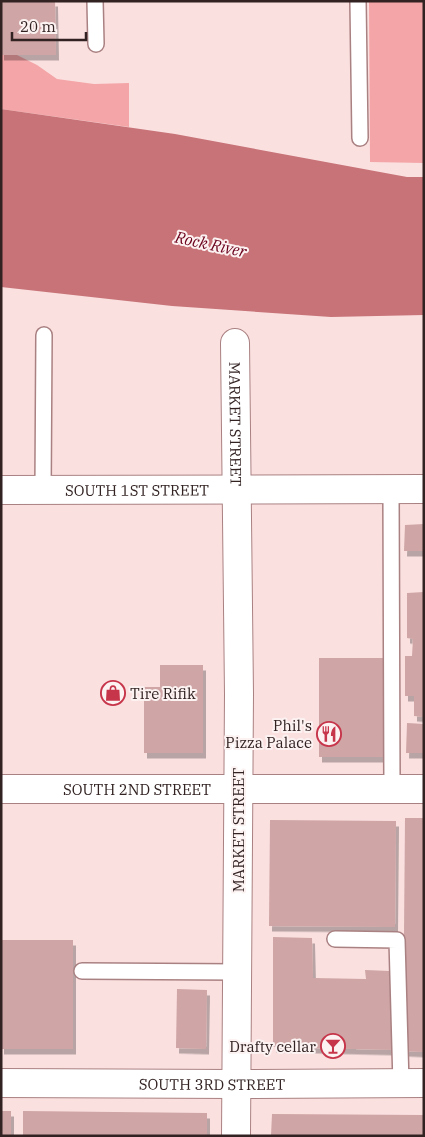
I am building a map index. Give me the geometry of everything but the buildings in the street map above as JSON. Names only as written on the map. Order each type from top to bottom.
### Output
[{"type":"street","name":"MARKET STREET","points":[[236,343],[238,789],[236,1136]]},
{"type":"street","name":"SOUTH 1ST STREET","points":[[1,490],[424,489]]},
{"type":"street","name":"SOUTH 2ND STREET","points":[[1,789],[424,789]]},
{"type":"street","name":"SOUTH 3RD STREET","points":[[1,1082],[412,1083]]},
{"type":"lane","points":[[95,1],[96,44]]},
{"type":"lane","points":[[358,1],[360,138]]},
{"type":"lane","points":[[44,336],[44,490]]},
{"type":"lane","points":[[391,489],[392,789]]},
{"type":"lane","points":[[335,939],[397,940],[412,1083]]},
{"type":"lane","points":[[82,971],[237,972]]},
{"type":"shaded area","points":[[369,1],[424,1],[424,163],[370,162]]},
{"type":"shaded area","points":[[1,47],[37,65],[57,79],[94,84],[129,83],[129,127],[1,109]]},
{"type":"water","name":"Rock River","points":[[1,109],[175,134],[407,177],[424,177],[424,315],[331,317],[172,306],[1,287]]},
{"type":"place","name":"Tire Rifik","points":[[113,693]]},
{"type":"place","name":"Phil's Pizza Palace","points":[[329,734]]},
{"type":"place","name":"Drafty cellar","points":[[333,1046]]}]
